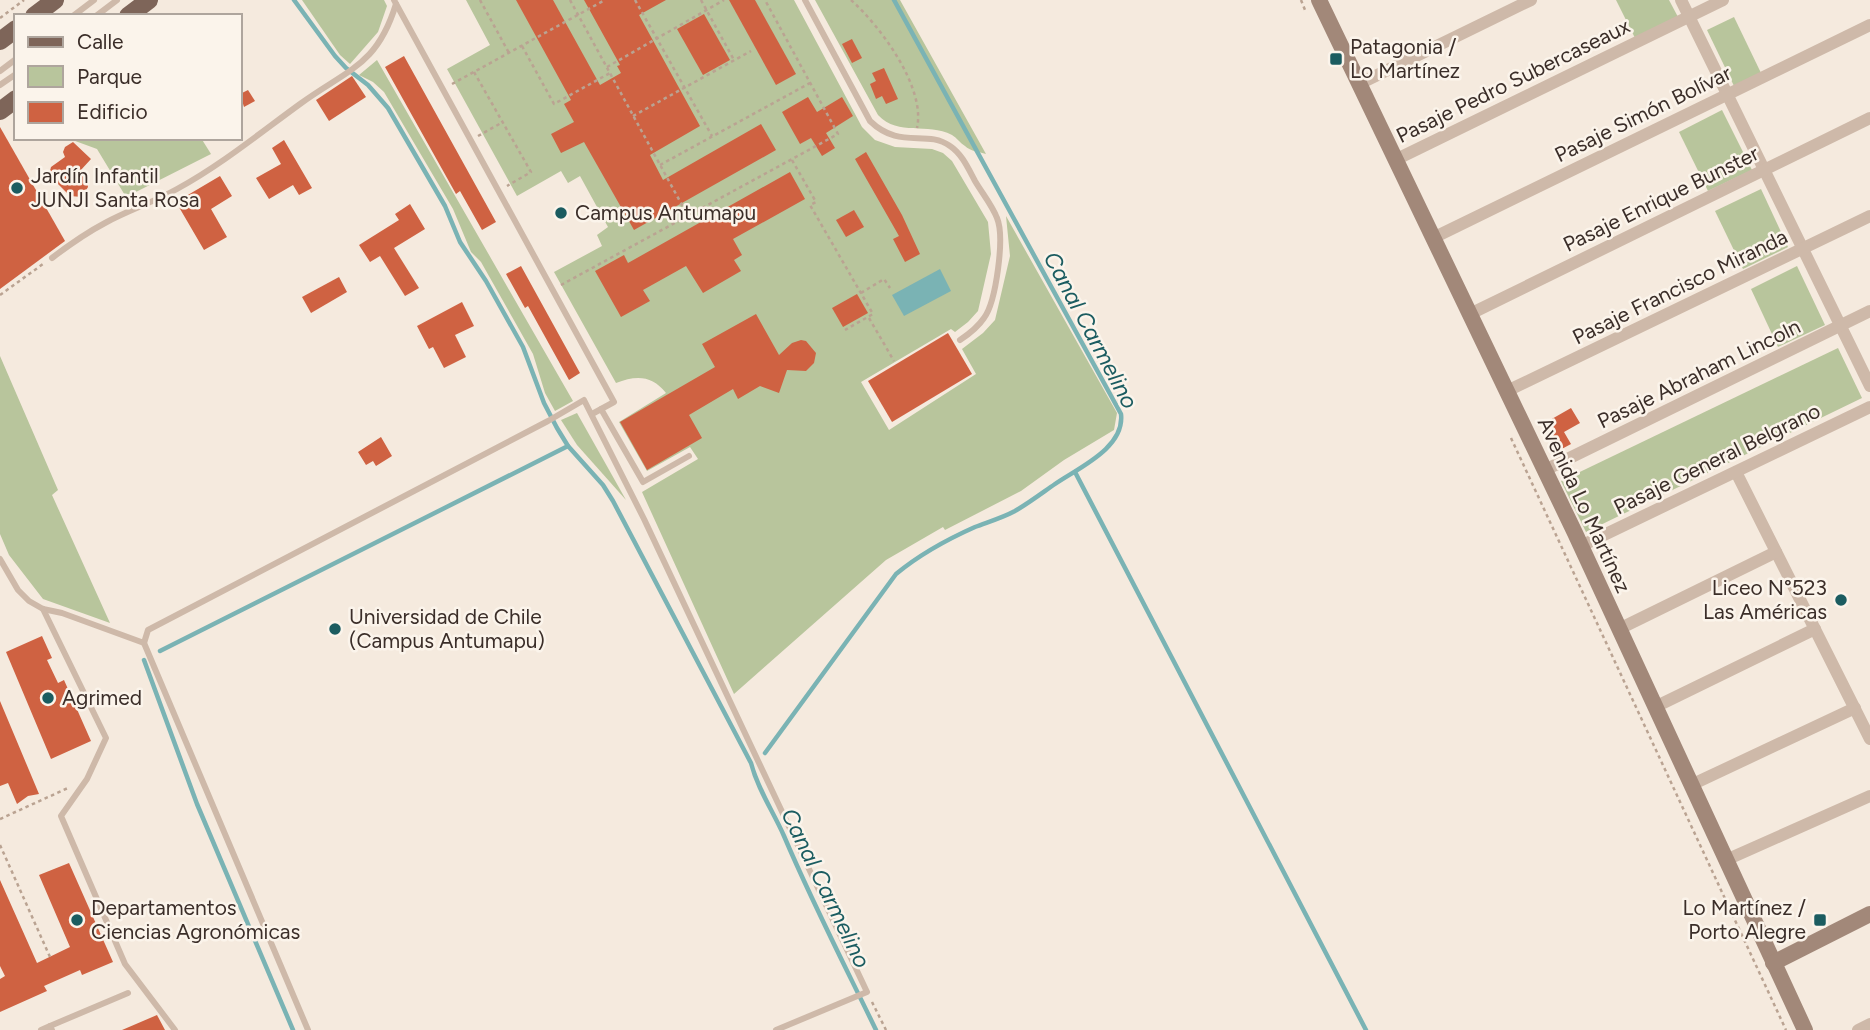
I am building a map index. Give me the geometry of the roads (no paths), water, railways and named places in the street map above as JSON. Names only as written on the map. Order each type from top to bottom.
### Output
[{"type":"main road","points":[[37,14],[55,0]]},
{"type":"main road","points":[[131,14],[149,0]]},
{"type":"main road","name":"Avenida Lo Martínez","points":[[1319,4],[1545,470],[1805,1030]]},
{"type":"main road","points":[[1773,963],[1870,914]]},
{"type":"street","points":[[1359,84],[1531,0]]},
{"type":"street","points":[[1681,0],[1870,386]]},
{"type":"street","name":"Pasaje Pedro Subercaseaux","points":[[1395,160],[1723,0]]},
{"type":"street","name":"Pasaje Simón Bolívar","points":[[1433,238],[1870,24]]},
{"type":"street","name":"Pasaje Enrique Bunster","points":[[1470,314],[1870,118]]},
{"type":"street","name":"Pasaje Francisco Miranda","points":[[1507,391],[1870,216]]},
{"type":"street","name":"Pasaje Abraham Lincoln","points":[[1545,470],[1870,312]]},
{"type":"street","name":"Pasaje General Belgrano","points":[[1581,546],[1870,407]]},
{"type":"street","points":[[1736,472],[1870,739]]},
{"type":"street","points":[[1619,629],[1776,552]]},
{"type":"street","points":[[1655,706],[1815,629]]},
{"type":"street","points":[[1690,785],[1855,708]]},
{"type":"street","points":[[1726,860],[1870,796]]},
{"type":"street","points":[[1858,1030],[1870,1024]]},
{"type":"lane","points":[[76,14],[94,0]]},
{"type":"lane","points":[[99,14],[117,0]]},
{"type":"lane","points":[[805,0],[870,121],[880,131],[897,137],[948,144],[960,154],[998,219],[1001,255],[986,316],[960,340]]},
{"type":"lane","points":[[51,258],[107,221],[179,188],[362,64],[378,46],[389,26],[395,2]]},
{"type":"lane","points":[[395,2],[614,402],[592,414]]},
{"type":"lane","points":[[308,1030],[144,643],[148,631],[584,400],[867,992],[776,1030]]},
{"type":"lane","points":[[601,409],[643,482],[688,456]]},
{"type":"lane","points":[[0,559],[18,590],[29,601],[43,609],[62,612],[144,643]]},
{"type":"lane","points":[[43,609],[106,738],[87,779],[61,817],[125,964],[175,1030]]},
{"type":"lane","points":[[41,1030],[128,993]]},
{"type":"water","points":[[940,269],[951,291],[904,316],[892,295]]},
{"type":"waterway","points":[[294,0],[335,56],[368,85],[388,108],[445,206],[460,242],[486,281],[523,347],[544,403],[557,428],[568,446],[603,485],[613,501],[751,763],[817,910],[876,1030]]},
{"type":"waterway","name":"Canal Carmelino","points":[[765,753],[896,574],[944,542],[1025,505],[1098,456],[1116,437],[1120,426],[1121,414],[894,0]]},
{"type":"waterway","points":[[160,651],[568,446]]},
{"type":"waterway","points":[[1075,472],[1366,1030]]},
{"type":"waterway","points":[[144,660],[197,804],[293,1030]]},
{"type":"place","name":"Patagonia / Lo Martínez","points":[[1336,59]]},
{"type":"place","name":"Jardín Infantil JUNJI Santa Rosa","points":[[17,188]]},
{"type":"place","name":"Campus Antumapu","points":[[561,213]]},
{"type":"place","name":"Liceo N°523 Las Américas","points":[[1841,600]]},
{"type":"place","name":"Universidad de Chile (Campus Antumapu)","points":[[335,629]]},
{"type":"place","name":"Agrimed","points":[[48,698]]},
{"type":"place","name":"Departamentos Ciencias Agronómicas","points":[[77,920]]},
{"type":"place","name":"Lo Martínez / Porto Alegre","points":[[1820,920]]}]
